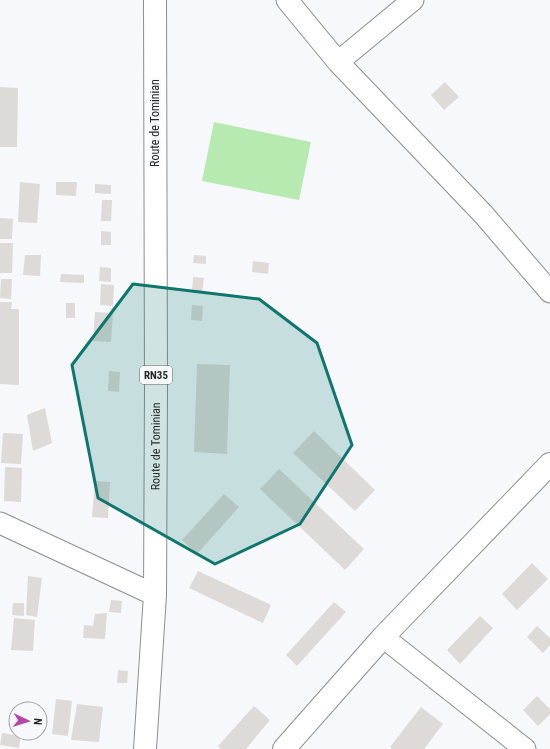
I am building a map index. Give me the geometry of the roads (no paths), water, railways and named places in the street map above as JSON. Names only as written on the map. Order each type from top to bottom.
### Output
[{"type":"main road","name":"Route de Tominian","points":[[145,749],[155,595],[155,0]]},
{"type":"main road","points":[[284,749],[383,637],[550,464]]},
{"type":"street","points":[[287,0],[338,62],[484,215],[550,292]]},
{"type":"street","points":[[338,62],[413,0]]},
{"type":"street","points":[[0,523],[155,595]]},
{"type":"street","points":[[383,637],[525,749]]}]
